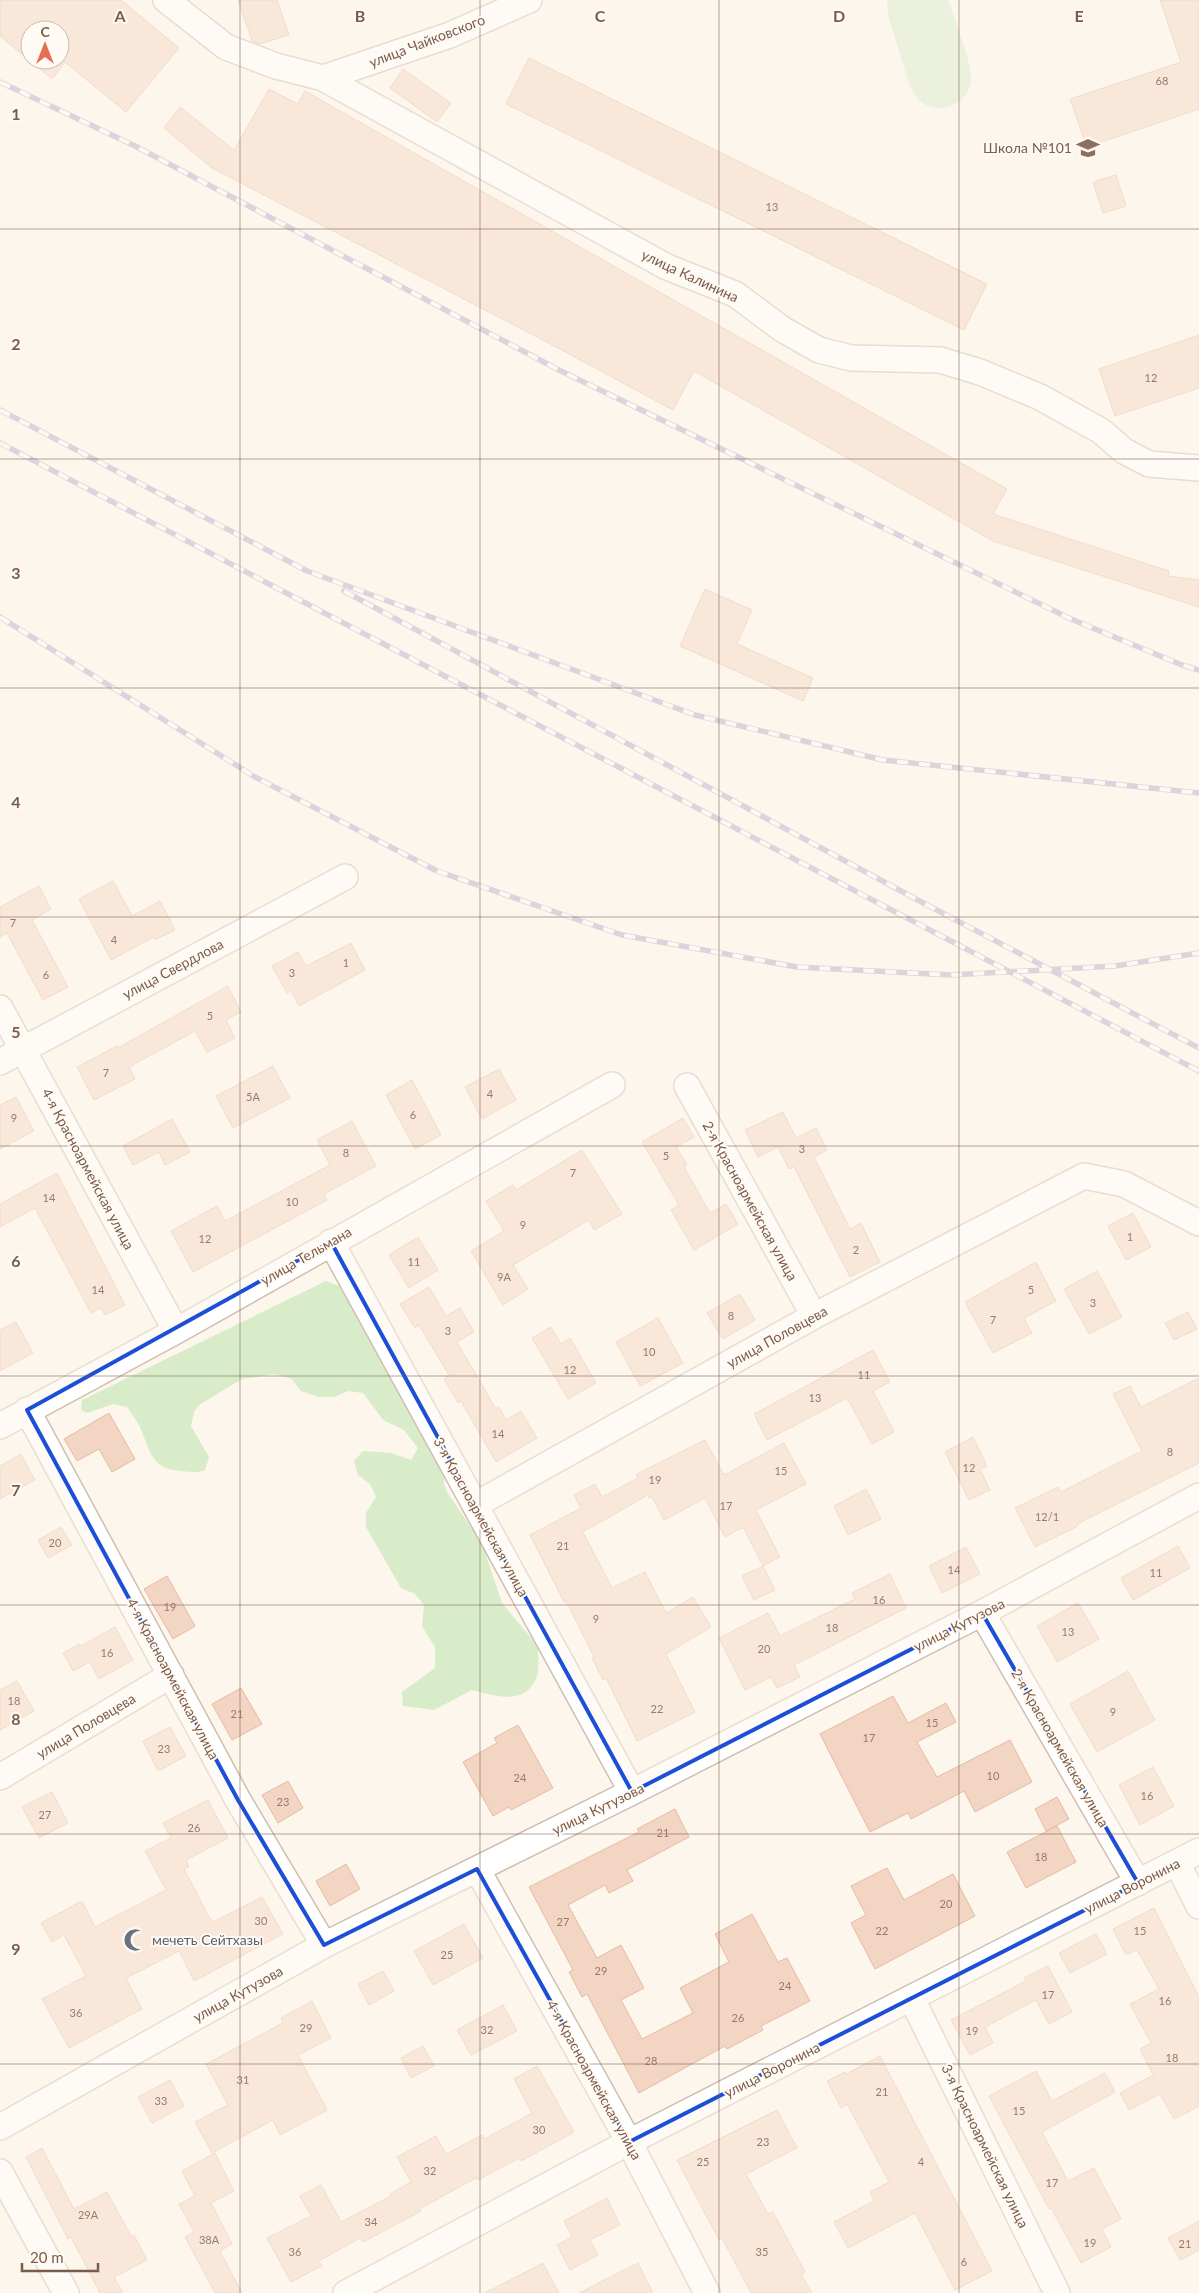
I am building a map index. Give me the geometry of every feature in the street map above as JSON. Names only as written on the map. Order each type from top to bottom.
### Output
[{"type":"street","name":"улица Калинина","points":[[166,0],[226,47],[276,66],[324,78],[667,267],[735,294],[782,329],[819,350],[851,358],[940,360],[980,372],[1040,397],[1101,431],[1124,451],[1149,464],[1199,468]]},
{"type":"street","name":"улица Чайковского","points":[[324,78],[450,35],[530,0]]},
{"type":"street","name":"улица Свердлова","points":[[0,1062],[345,877]]},
{"type":"street","name":"4-я Красноармейская улица","points":[[0,1008],[176,1331]]},
{"type":"street","name":"улица Тельмана","points":[[0,1426],[176,1331],[612,1085]]},
{"type":"street","name":"2-я Красноармейская улица","points":[[687,1086],[814,1316]]},
{"type":"street","name":"улица Половцева","points":[[475,1505],[814,1316],[1084,1176],[1124,1184],[1199,1223]]},
{"type":"street","name":"3-я Красноармейская улица","points":[[331,1242],[632,1792]]},
{"type":"street","name":"4-я Красноармейская улица","points":[[28,1410],[238,1800],[324,1945]]},
{"type":"street","name":"улица Кутузова","points":[[0,2127],[324,1945],[632,1792],[982,1613],[1199,1496]]},
{"type":"street","name":"2-я Красноармейская улица","points":[[982,1613],[1138,1883]]},
{"type":"street","name":"улица Половцева","points":[[0,1777],[171,1675]]},
{"type":"street","name":"улица Воронина","points":[[346,2293],[629,2142],[1199,1851]]},
{"type":"street","points":[[1177,1862],[1199,1906]]},
{"type":"street","name":"4-я Красноармейская улица","points":[[477,1869],[629,2142],[707,2293]]},
{"type":"street","name":"3-я Красноармейская улица","points":[[912,1999],[1058,2293]]},
{"type":"street","points":[[0,2172],[66,2293]]},
{"type":"highlighted area","points":[[331,1242],[632,1792],[982,1613],[1138,1883],[629,2142],[477,1869],[324,1945],[238,1800],[27,1410]]},
{"type":"green space","points":[[887,0],[948,0],[971,73],[970,87],[964,97],[956,104],[945,107],[929,107],[915,95],[910,87],[888,15]]},
{"type":"green space","points":[[326,1281],[339,1286],[446,1456],[444,1483],[447,1492],[482,1543],[502,1603],[538,1646],[537,1678],[529,1689],[522,1694],[506,1697],[472,1690],[434,1710],[403,1706],[402,1692],[435,1668],[435,1647],[422,1626],[424,1605],[415,1594],[401,1588],[366,1527],[366,1513],[376,1497],[370,1484],[358,1475],[354,1461],[363,1451],[391,1453],[411,1460],[418,1448],[404,1430],[383,1420],[363,1393],[348,1391],[334,1397],[318,1397],[301,1391],[292,1379],[275,1374],[242,1379],[199,1405],[194,1412],[191,1426],[209,1457],[205,1470],[196,1472],[172,1470],[158,1463],[150,1451],[140,1427],[127,1407],[113,1404],[87,1413],[81,1410],[82,1400]]},
{"type":"building","points":[[0,0],[121,0],[179,48],[126,112],[70,66],[70,20],[20,20],[20,53],[0,36]]},
{"type":"building","points":[[238,0],[277,0],[289,35],[259,44],[252,41]]},
{"type":"building","points":[[1160,0],[1199,0],[1199,109],[1087,147],[1070,99],[1181,62]]},
{"type":"building","points":[[529,58],[987,284],[964,330],[506,104]]},
{"type":"building","points":[[403,69],[451,103],[437,122],[390,88]]},
{"type":"building","points":[[41,70],[59,70],[52,79]]},
{"type":"building","points":[[269,89],[298,104],[305,91],[1007,489],[993,514],[1169,571],[1168,576],[1199,580],[1199,607],[993,541],[694,371],[673,410],[212,168],[164,128],[180,107],[234,150]]},
{"type":"building","points":[[1116,175],[1126,206],[1103,213],[1093,182]]},
{"type":"building","points":[[1199,335],[1199,388],[1115,416],[1099,369]]},
{"type":"building","points":[[705,589],[752,610],[737,644],[813,678],[803,701],[680,646]]},
{"type":"building","points":[[113,881],[132,916],[160,901],[175,930],[155,940],[154,937],[111,960],[79,899]]},
{"type":"building","points":[[39,886],[51,909],[32,920],[68,987],[43,1000],[7,933],[0,937],[0,907]]},
{"type":"building","points":[[351,943],[365,970],[299,1006],[291,991],[287,993],[272,966],[298,952],[306,966]]},
{"type":"building","points":[[228,986],[241,1012],[226,1020],[235,1038],[207,1052],[195,1031],[129,1067],[135,1079],[94,1100],[77,1067],[117,1046],[118,1048]]},
{"type":"building","points":[[273,1066],[290,1098],[233,1128],[216,1096]]},
{"type":"building","points":[[499,1069],[516,1100],[482,1119],[465,1087]]},
{"type":"building","points":[[412,1080],[441,1135],[415,1149],[386,1095]]},
{"type":"building","points":[[16,1097],[34,1131],[0,1149],[0,1105]]},
{"type":"building","points":[[783,1112],[796,1138],[816,1128],[827,1150],[814,1157],[850,1229],[861,1223],[880,1262],[850,1277],[794,1167],[789,1169],[778,1147],[758,1157],[745,1130]]},
{"type":"building","points":[[683,1118],[694,1137],[676,1147],[687,1165],[684,1167],[710,1213],[726,1204],[738,1224],[694,1250],[671,1210],[679,1205],[642,1142]]},
{"type":"building","points":[[172,1119],[190,1152],[165,1165],[159,1152],[133,1165],[123,1146]]},
{"type":"building","points":[[352,1121],[376,1166],[324,1194],[327,1200],[193,1272],[171,1231],[217,1206],[225,1221],[330,1165],[317,1140]]},
{"type":"building","points":[[582,1150],[622,1214],[594,1230],[589,1220],[513,1265],[528,1289],[503,1305],[471,1251],[504,1231],[486,1201],[513,1185],[516,1190]]},
{"type":"building","points":[[57,1173],[125,1305],[105,1315],[101,1308],[91,1313],[35,1208],[0,1227],[0,1204]]},
{"type":"building","points":[[1133,1213],[1151,1247],[1126,1260],[1108,1226]]},
{"type":"building","points":[[418,1237],[438,1270],[409,1288],[389,1255]]},
{"type":"building","points":[[1036,1262],[1056,1301],[1024,1318],[1032,1333],[993,1353],[965,1302]]},
{"type":"building","points":[[1097,1271],[1122,1317],[1089,1334],[1064,1289]]},
{"type":"building","points":[[429,1287],[446,1316],[460,1308],[474,1332],[457,1342],[496,1409],[499,1407],[506,1420],[521,1411],[537,1438],[496,1462],[461,1401],[458,1403],[444,1379],[449,1375],[419,1325],[415,1328],[400,1304]]},
{"type":"building","points":[[740,1294],[755,1320],[723,1339],[707,1313]]},
{"type":"building","points":[[1188,1312],[1197,1329],[1174,1340],[1165,1323]]},
{"type":"building","points":[[658,1318],[683,1363],[640,1386],[616,1342]]},
{"type":"building","points":[[16,1322],[33,1353],[0,1371],[0,1330]]},
{"type":"building","points":[[551,1327],[561,1344],[570,1338],[596,1383],[568,1399],[532,1338]]},
{"type":"building","points":[[873,1350],[890,1382],[873,1391],[894,1432],[872,1444],[847,1398],[767,1440],[754,1414]]},
{"type":"building","points":[[1199,1378],[1199,1463],[1035,1547],[1015,1508],[1058,1487],[1061,1492],[1142,1451],[1113,1394],[1130,1386],[1141,1407]]},
{"type":"building","points":[[109,1413],[135,1459],[112,1472],[99,1449],[77,1461],[64,1439]]},
{"type":"building","points":[[973,1437],[987,1466],[980,1469],[990,1490],[969,1500],[945,1452]]},
{"type":"building","points":[[705,1440],[724,1475],[784,1443],[806,1484],[756,1510],[780,1557],[763,1566],[743,1527],[725,1537],[705,1498],[664,1520],[652,1497],[649,1498],[648,1495],[583,1532],[612,1588],[645,1572],[666,1613],[693,1597],[711,1627],[666,1654],[695,1712],[637,1741],[606,1678],[603,1680],[592,1658],[594,1657],[566,1601],[564,1602],[530,1535],[581,1508],[574,1495],[595,1484],[602,1497],[638,1478],[637,1474]]},
{"type":"building","points":[[21,1454],[35,1480],[0,1499],[0,1466]]},
{"type":"building","points":[[866,1489],[881,1519],[848,1535],[834,1506]]},
{"type":"building","points":[[61,1527],[72,1545],[48,1558],[38,1540]]},
{"type":"building","points":[[1178,1546],[1190,1568],[1133,1600],[1121,1578]]},
{"type":"building","points":[[966,1547],[980,1574],[942,1593],[929,1566]]},
{"type":"building","points":[[763,1566],[775,1590],[754,1600],[742,1576]]},
{"type":"building","points":[[890,1574],[906,1608],[794,1665],[800,1677],[777,1688],[771,1677],[745,1690],[719,1638],[768,1613],[780,1636],[855,1599],[852,1593]]},
{"type":"building","points":[[167,1576],[195,1626],[173,1639],[144,1589]]},
{"type":"building","points":[[1078,1603],[1099,1639],[1057,1662],[1037,1626]]},
{"type":"building","points":[[115,1627],[133,1660],[99,1679],[90,1662],[73,1671],[63,1653],[79,1644],[81,1646]]},
{"type":"building","points":[[1128,1671],[1155,1720],[1097,1752],[1070,1704]]},
{"type":"building","points":[[17,1681],[34,1711],[0,1730],[0,1690]]},
{"type":"building","points":[[241,1688],[262,1724],[232,1740],[212,1704]]},
{"type":"building","points":[[893,1696],[908,1723],[946,1703],[956,1722],[917,1742],[937,1777],[1010,1740],[1032,1782],[975,1812],[964,1791],[911,1819],[908,1813],[870,1832],[820,1734]]},
{"type":"building","points":[[518,1725],[553,1788],[511,1810],[509,1807],[493,1816],[463,1762],[497,1743],[494,1738]]},
{"type":"building","points":[[170,1727],[186,1756],[158,1771],[143,1741]]},
{"type":"building","points":[[1153,1767],[1174,1806],[1140,1825],[1119,1785]]},
{"type":"building","points":[[288,1781],[303,1808],[278,1823],[262,1795]]},
{"type":"building","points":[[52,1792],[68,1823],[39,1838],[22,1807]]},
{"type":"building","points":[[1057,1797],[1069,1819],[1046,1831],[1035,1809]]},
{"type":"building","points":[[208,1800],[228,1838],[186,1860],[189,1867],[184,1869],[209,1917],[213,1922],[262,1897],[283,1934],[194,1981],[179,1951],[126,1978],[142,2009],[69,2048],[42,1999],[86,1976],[64,1935],[52,1942],[41,1923],[82,1901],[95,1927],[166,1890],[145,1851],[171,1838],[163,1823]]},
{"type":"building","points":[[675,1809],[689,1837],[627,1870],[633,1881],[609,1893],[605,1885],[568,1905],[597,1958],[621,1945],[644,1988],[621,2000],[642,2039],[693,2013],[680,1988],[729,1962],[715,1934],[752,1914],[778,1962],[787,1958],[810,2001],[761,2026],[763,2030],[727,2049],[725,2046],[639,2093],[587,1994],[582,1997],[569,1972],[573,1970],[529,1887],[639,1832],[637,1829]]},
{"type":"building","points":[[1057,1826],[1076,1862],[1026,1888],[1007,1852]]},
{"type":"building","points":[[346,1864],[360,1889],[330,1906],[316,1881]]},
{"type":"building","points":[[887,1868],[904,1900],[953,1874],[975,1916],[875,1969],[851,1923],[866,1915],[851,1886]]},
{"type":"building","points":[[1154,1908],[1199,1997],[1199,2106],[1174,2119],[1160,2094],[1129,2110],[1120,2093],[1153,2075],[1140,2049],[1151,2043],[1130,2004],[1159,1989],[1137,1950],[1126,1955],[1113,1929]]},
{"type":"building","points":[[464,1924],[483,1958],[433,1985],[414,1951]]},
{"type":"building","points":[[1096,1934],[1107,1954],[1070,1973],[1059,1953]]},
{"type":"building","points":[[1048,1966],[1072,2012],[1049,2024],[1036,2000],[985,2027],[993,2043],[970,2055],[951,2020],[1026,1981],[1024,1978]]},
{"type":"building","points":[[383,1971],[394,1991],[369,2005],[358,1984]]},
{"type":"building","points":[[312,2001],[331,2038],[298,2055],[327,2110],[280,2135],[273,2120],[212,2153],[195,2122],[228,2105],[206,2064],[283,2023],[281,2018]]},
{"type":"building","points":[[503,2005],[517,2031],[471,2055],[457,2030]]},
{"type":"building","points":[[423,2046],[434,2066],[411,2078],[401,2058]]},
{"type":"building","points":[[880,2056],[992,2271],[955,2290],[915,2213],[848,2248],[834,2222],[874,2201],[870,2192],[889,2182],[847,2104],[841,2108],[827,2081],[845,2072],[846,2074]]},
{"type":"building","points":[[537,2066],[574,2132],[521,2161],[519,2158],[478,2180],[476,2178],[419,2209],[421,2211],[363,2242],[360,2238],[319,2261],[322,2266],[291,2282],[267,2238],[311,2216],[300,2196],[321,2185],[341,2222],[391,2196],[390,2194],[411,2182],[397,2157],[436,2136],[446,2154],[482,2135],[484,2139],[532,2113],[514,2079]]},
{"type":"building","points":[[1036,2071],[1052,2101],[1105,2073],[1115,2092],[1042,2132],[1068,2181],[1094,2168],[1121,2219],[1102,2229],[1111,2247],[1081,2263],[1051,2208],[1049,2209],[989,2096]]},
{"type":"building","points":[[170,2080],[184,2106],[152,2123],[138,2097]]},
{"type":"building","points":[[777,2110],[797,2148],[746,2174],[768,2214],[773,2212],[805,2272],[801,2274],[812,2293],[751,2293],[722,2238],[719,2240],[677,2160]]},
{"type":"building","points":[[42,2148],[74,2209],[107,2192],[131,2236],[134,2235],[147,2260],[114,2277],[123,2293],[100,2293],[71,2237],[68,2239],[26,2157]]},
{"type":"building","points":[[215,2153],[234,2191],[211,2203],[232,2244],[220,2251],[242,2293],[215,2293],[185,2237],[194,2232],[179,2204],[195,2196],[182,2171]]},
{"type":"building","points":[[607,2198],[620,2225],[590,2240],[598,2255],[570,2270],[557,2245],[572,2237],[564,2221]]},
{"type":"building","points":[[1199,2221],[1199,2250],[1180,2260],[1168,2238]]},
{"type":"building","points":[[543,2263],[559,2293],[485,2293]]},
{"type":"building","points":[[638,2263],[653,2293],[579,2293]]},
{"type":"railway","points":[[0,82],[135,146],[557,369],[1071,619],[1182,665],[1199,670]]},
{"type":"railway","points":[[0,410],[307,571],[695,715],[883,760],[1199,793]]},
{"type":"railway","points":[[0,443],[1199,1071]]},
{"type":"railway","points":[[344,591],[914,898],[1199,1048]]},
{"type":"railway","points":[[0,617],[255,777],[437,871],[622,935],[797,967],[951,975],[1115,966],[1199,953]]},
{"type":"place","name":"Школа №101","points":[[1088,148]]},
{"type":"place","name":"мечеть Сейтхазы","points":[[135,1940]]}]
